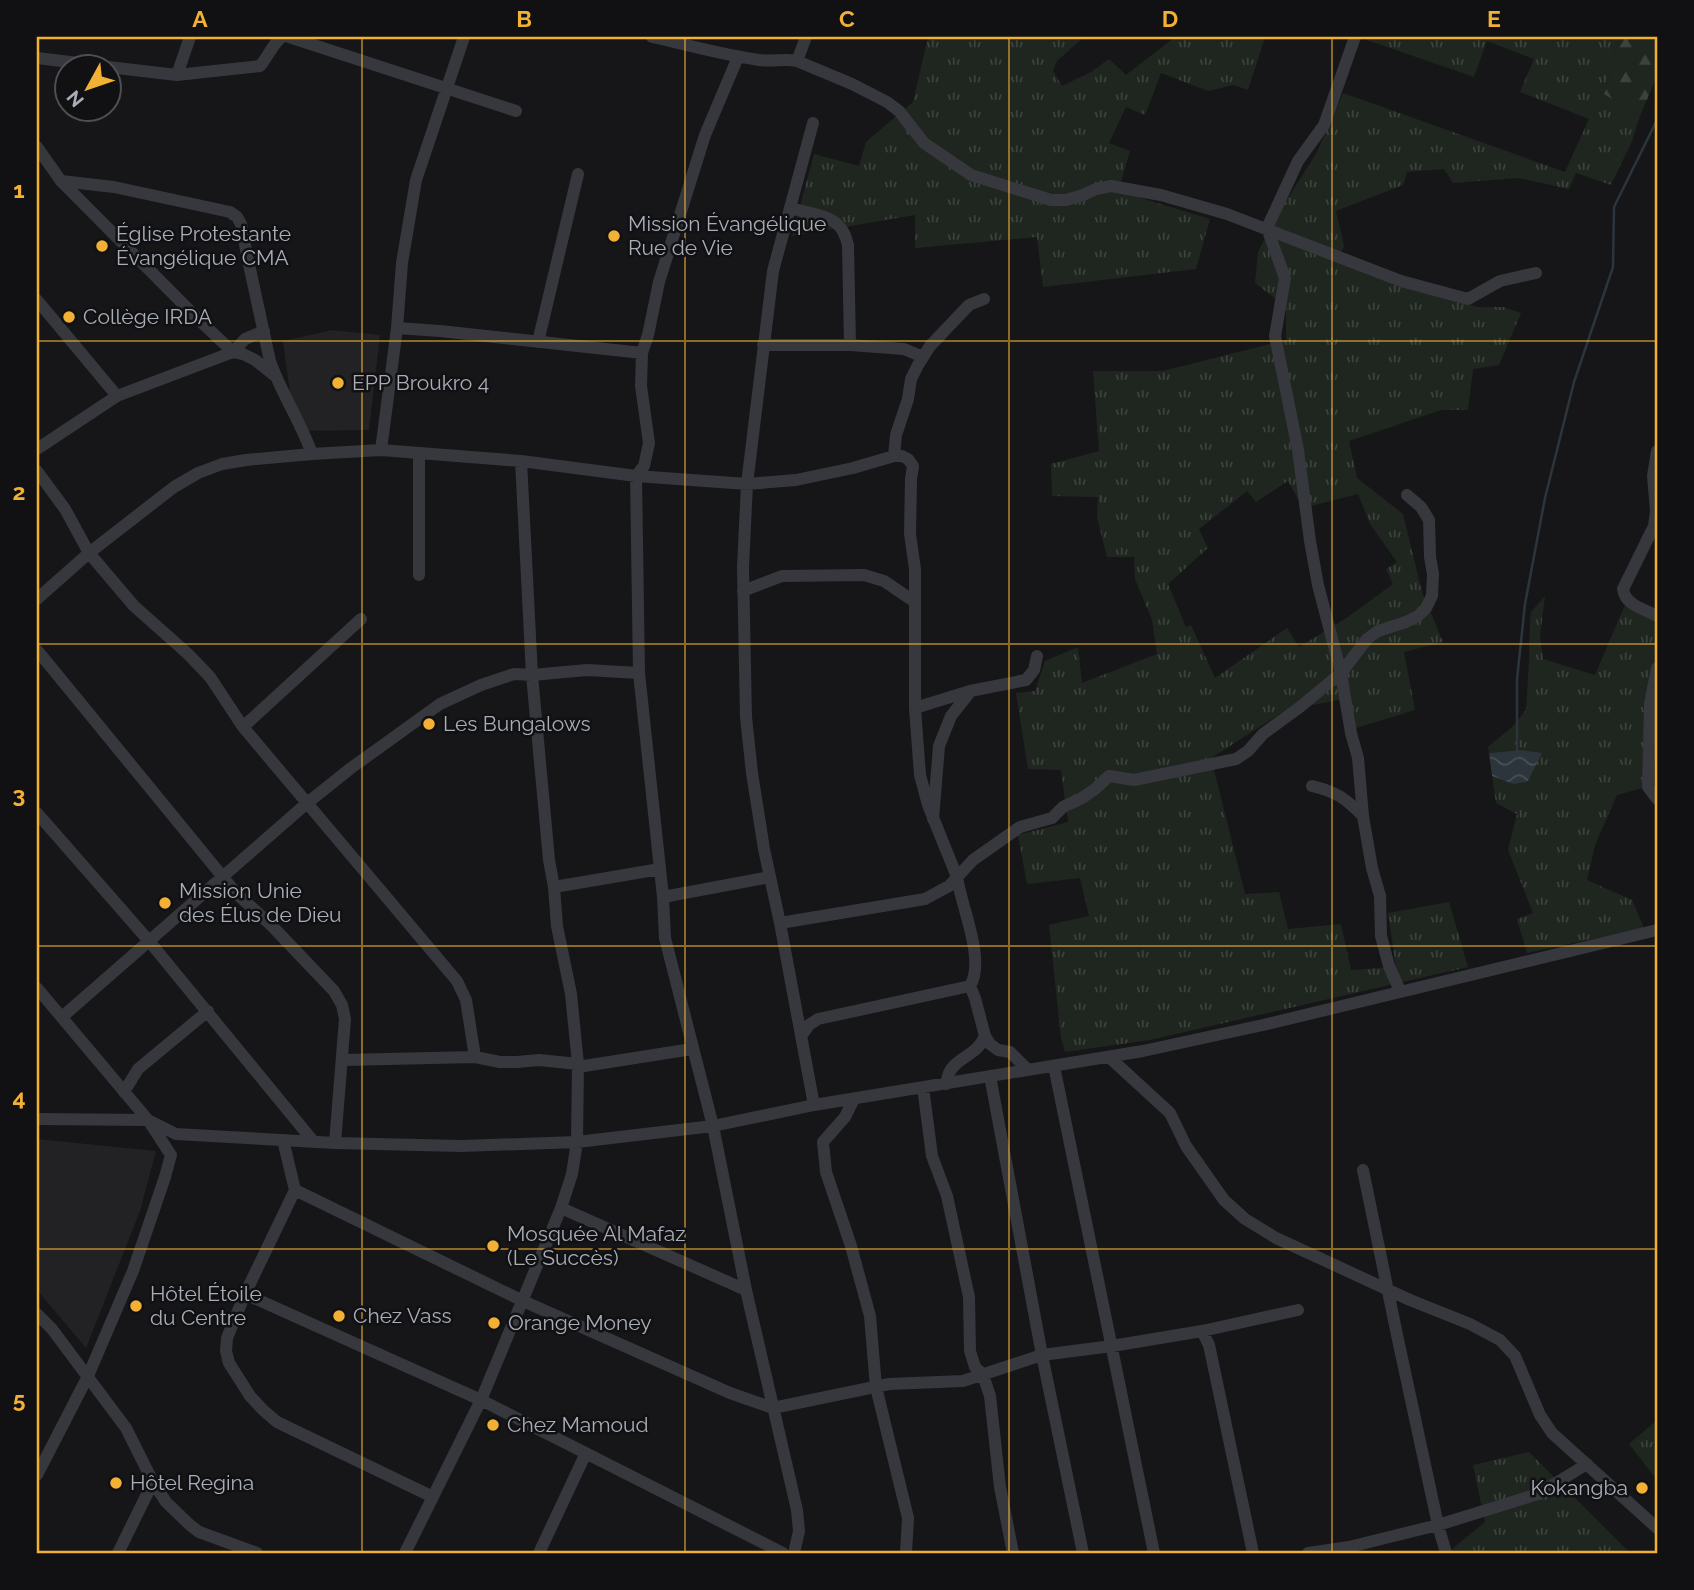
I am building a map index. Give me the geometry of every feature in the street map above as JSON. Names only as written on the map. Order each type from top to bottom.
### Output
[{"type":"street","points":[[177,75],[190,37]]},
{"type":"street","points":[[122,69],[177,75],[260,65],[282,37]]},
{"type":"street","points":[[289,37],[516,111]]},
{"type":"street","points":[[381,450],[397,328],[402,263],[416,180],[464,37]]},
{"type":"street","points":[[652,37],[738,57],[778,62],[789,59],[797,61],[887,102],[899,111],[923,143],[971,175],[1051,200],[1066,200],[1111,186],[1161,195],[1227,214],[1401,282],[1468,299],[1500,281],[1536,273]]},
{"type":"street","points":[[797,61],[806,37]]},
{"type":"street","points":[[1354,37],[1324,125],[1298,161],[1267,229],[1286,278],[1275,336],[1298,450],[1312,552],[1358,758],[1363,816],[1380,896],[1381,936],[1389,966],[1400,991]]},
{"type":"street","points":[[738,57],[705,135],[662,270],[642,353],[641,386],[649,443],[644,466],[635,476],[639,673],[663,897],[664,938],[713,1126],[772,1408],[797,1510],[799,1531],[794,1553]]},
{"type":"street","points":[[813,123],[773,271],[747,484],[743,591],[746,717],[752,773],[814,1105]]},
{"type":"street","points":[[37,147],[61,181],[200,321],[233,352],[255,360],[275,375]]},
{"type":"street","points":[[538,342],[578,174]]},
{"type":"street","points":[[61,181],[114,187],[230,212],[237,217],[241,224],[270,361],[312,454]]},
{"type":"street","points":[[790,208],[828,219],[837,223],[844,231],[848,245],[850,345]]},
{"type":"street","points":[[894,456],[896,435],[908,399],[911,379],[923,356],[969,305],[984,299]]},
{"type":"street","points":[[37,300],[117,396]]},
{"type":"street","points":[[397,328],[642,353]]},
{"type":"street","points":[[37,449],[117,396],[233,352],[244,338],[264,331]]},
{"type":"street","points":[[763,345],[850,345],[904,349],[923,356]]},
{"type":"street","points":[[37,599],[174,487],[198,473],[234,462],[381,450],[521,461],[635,476],[747,484],[796,480],[902,456],[913,466],[909,534],[915,569],[915,708],[920,775],[933,819],[957,877],[973,938],[975,974],[970,986],[985,1036],[990,1044],[998,1050],[1010,1052],[1028,1070]]},
{"type":"street","points":[[1657,451],[1653,476],[1656,510],[1654,526],[1623,589],[1624,596],[1631,603],[1657,616]]},
{"type":"street","points":[[419,453],[419,575]]},
{"type":"street","points":[[405,1553],[481,1400],[523,1301],[561,1208],[572,1174],[577,1142],[578,1064],[571,993],[557,926],[549,860],[532,676],[521,461]]},
{"type":"street","points":[[37,471],[65,509],[89,554],[134,606],[210,677],[243,727],[457,981],[466,1000],[475,1057]]},
{"type":"street","points":[[780,923],[925,899],[949,886],[973,860],[1020,827],[1052,818],[1063,807],[1082,798],[1109,776],[1134,780],[1236,759],[1248,751],[1263,734],[1341,673],[1367,639],[1378,631],[1418,616],[1426,608],[1432,596],[1433,573],[1429,520],[1421,507],[1407,495]]},
{"type":"street","points":[[743,591],[782,576],[864,575],[884,581],[915,603]]},
{"type":"street","points":[[243,727],[361,619]]},
{"type":"street","points":[[37,650],[236,893],[272,926],[334,991],[342,1005],[345,1019],[335,1143]]},
{"type":"street","points":[[915,708],[970,691],[1026,680],[1034,670],[1037,656]]},
{"type":"street","points":[[1657,668],[1650,704],[1648,788],[1657,799]]},
{"type":"street","points":[[62,1017],[306,804],[440,704],[496,678],[514,674],[532,676],[587,670],[639,673]]},
{"type":"street","points":[[933,819],[939,746],[951,716],[970,691]]},
{"type":"street","points":[[1312,786],[1330,790],[1348,801],[1363,816]]},
{"type":"street","points":[[37,813],[208,1011],[313,1141]]},
{"type":"street","points":[[554,887],[660,869]]},
{"type":"street","points":[[663,897],[770,877]]},
{"type":"street","points":[[37,1119],[148,1120],[176,1134],[335,1143],[461,1146],[577,1142],[713,1126],[814,1105],[1143,1051],[1657,930]]},
{"type":"street","points":[[801,1036],[809,1025],[818,1019],[970,986]]},
{"type":"street","points":[[37,988],[148,1120],[170,1155],[133,1270],[88,1376],[37,1475]]},
{"type":"street","points":[[124,1091],[138,1069],[208,1011]]},
{"type":"street","points":[[946,1084],[949,1072],[980,1047],[985,1036]]},
{"type":"street","points":[[343,1060],[475,1057],[500,1062],[539,1060],[584,1066],[692,1049]]},
{"type":"street","points":[[1109,1056],[1170,1113],[1186,1146],[1224,1200],[1245,1219],[1276,1238],[1388,1290],[1478,1327],[1500,1340],[1515,1356],[1540,1415],[1552,1433],[1657,1528]]},
{"type":"street","points":[[1054,1066],[1154,1553]]},
{"type":"street","points":[[990,1076],[1042,1355],[1083,1553]]},
{"type":"street","points":[[923,1087],[932,1156],[947,1196],[969,1297],[970,1351],[975,1367],[983,1375],[990,1396],[1000,1487],[1013,1553]]},
{"type":"street","points":[[854,1099],[845,1117],[823,1142],[825,1172],[851,1246],[870,1316],[876,1387],[908,1518],[906,1553]]},
{"type":"street","points":[[283,1140],[295,1190],[227,1338],[229,1363],[250,1396],[276,1422],[433,1497]]},
{"type":"street","points":[[1363,1170],[1446,1553]]},
{"type":"street","points":[[295,1190],[523,1301],[730,1393],[772,1408],[889,1384],[963,1381],[1042,1355],[1202,1331],[1298,1310]]},
{"type":"street","points":[[561,1208],[747,1290]]},
{"type":"street","points":[[245,1294],[481,1400],[783,1553]]},
{"type":"street","points":[[37,1314],[52,1329],[126,1428],[166,1502],[199,1532],[253,1553]]},
{"type":"street","points":[[1202,1331],[1209,1345],[1253,1553]]},
{"type":"street","points":[[545,1551],[586,1453]]},
{"type":"street","points":[[1308,1553],[1350,1550],[1538,1494],[1587,1464]]},
{"type":"street","points":[[118,1553],[153,1482]]},
{"type":"shaded area","points":[[332,330],[380,335],[369,430],[295,431],[283,341]]},
{"type":"shaded area","points":[[37,1139],[156,1151],[140,1211],[86,1348],[37,1290]]},
{"type":"green space","points":[[928,37],[1084,37],[1057,61],[1053,71],[1062,86],[1091,72],[1109,59],[1126,75],[1175,37],[1265,37],[1248,90],[1234,85],[1208,91],[1161,73],[1145,115],[1126,107],[1109,143],[1130,151],[1118,191],[1210,219],[1196,269],[1043,287],[1037,237],[915,248],[915,215],[792,236],[814,154],[859,166],[866,142],[913,102]]},
{"type":"green space","points":[[1368,37],[1619,37],[1604,94],[1640,116],[1632,141],[1611,185],[1576,173],[1569,189],[1518,178],[1453,183],[1444,169],[1407,172],[1403,185],[1336,211],[1344,246],[1340,256],[1413,290],[1478,307],[1503,307],[1521,313],[1499,365],[1473,369],[1468,410],[1441,410],[1349,441],[1357,478],[1403,514],[1422,592],[1443,642],[1404,652],[1415,710],[1346,731],[1339,700],[1286,710],[1211,758],[1245,894],[1279,892],[1288,929],[1341,924],[1351,970],[1396,967],[1388,913],[1449,902],[1468,967],[1150,1040],[1065,1052],[1061,1038],[1049,925],[1089,916],[1080,878],[1027,884],[1018,835],[1068,822],[1061,770],[1028,769],[1016,693],[1035,691],[1045,661],[1078,647],[1082,683],[1157,654],[1152,620],[1135,579],[1134,557],[1107,557],[1097,517],[1098,497],[1052,496],[1051,464],[1099,451],[1093,371],[1163,371],[1286,340],[1286,307],[1255,283],[1258,252],[1275,219],[1317,152],[1343,93],[1565,172],[1589,119],[1520,92],[1534,59],[1487,41],[1474,77],[1367,40]],"holes":[[[1288,481],[1303,508],[1358,494],[1370,524],[1397,562],[1386,569],[1393,584],[1348,617],[1299,647],[1287,628],[1215,678],[1191,625],[1186,627],[1168,584],[1208,548],[1199,529],[1247,491],[1256,502]]]},
{"type":"green space","points":[[1619,37],[1657,37],[1657,76],[1640,116],[1604,94]]},
{"type":"green space","points":[[1545,596],[1540,636],[1543,659],[1595,675],[1628,598],[1657,611],[1657,793],[1642,788],[1617,795],[1595,845],[1587,880],[1632,900],[1644,928],[1527,953],[1517,919],[1533,913],[1508,850],[1517,814],[1496,803],[1492,776],[1513,784],[1521,750],[1489,753],[1488,747],[1513,726],[1526,710],[1531,612]]},
{"type":"green space","points":[[1657,1420],[1657,1480],[1629,1444]]},
{"type":"green space","points":[[1529,1452],[1630,1553],[1447,1553],[1485,1522],[1473,1465]]},
{"type":"water","points":[[1521,750],[1542,753],[1528,781],[1513,784],[1492,776],[1489,753]]},
{"type":"waterway","points":[[1517,753],[1517,679],[1525,604],[1545,498],[1574,382],[1613,267],[1614,207],[1657,120]]},
{"type":"place","name":"Mission Évangélique Rue de Vie","points":[[614,236]]},
{"type":"place","name":"Église Protestante Évangélique CMA","points":[[102,246]]},
{"type":"place","name":"Collège IRDA","points":[[69,317]]},
{"type":"place","name":"EPP Broukro 4","points":[[338,383]]},
{"type":"place","name":"Les Bungalows","points":[[429,724]]},
{"type":"place","name":"Mission Unie des Élus de Dieu","points":[[165,903]]},
{"type":"place","name":"Mosquée Al Mafaz (Le Succès)","points":[[493,1246]]},
{"type":"place","name":"Hôtel Étoile du Centre","points":[[136,1306]]},
{"type":"place","name":"Chez Vass","points":[[339,1316]]},
{"type":"place","name":"Orange Money","points":[[494,1323]]},
{"type":"place","name":"Chez Mamoud","points":[[493,1425]]},
{"type":"place","name":"Hôtel Regina","points":[[116,1483]]},
{"type":"place","name":"Kokangba","points":[[1642,1488]]}]
